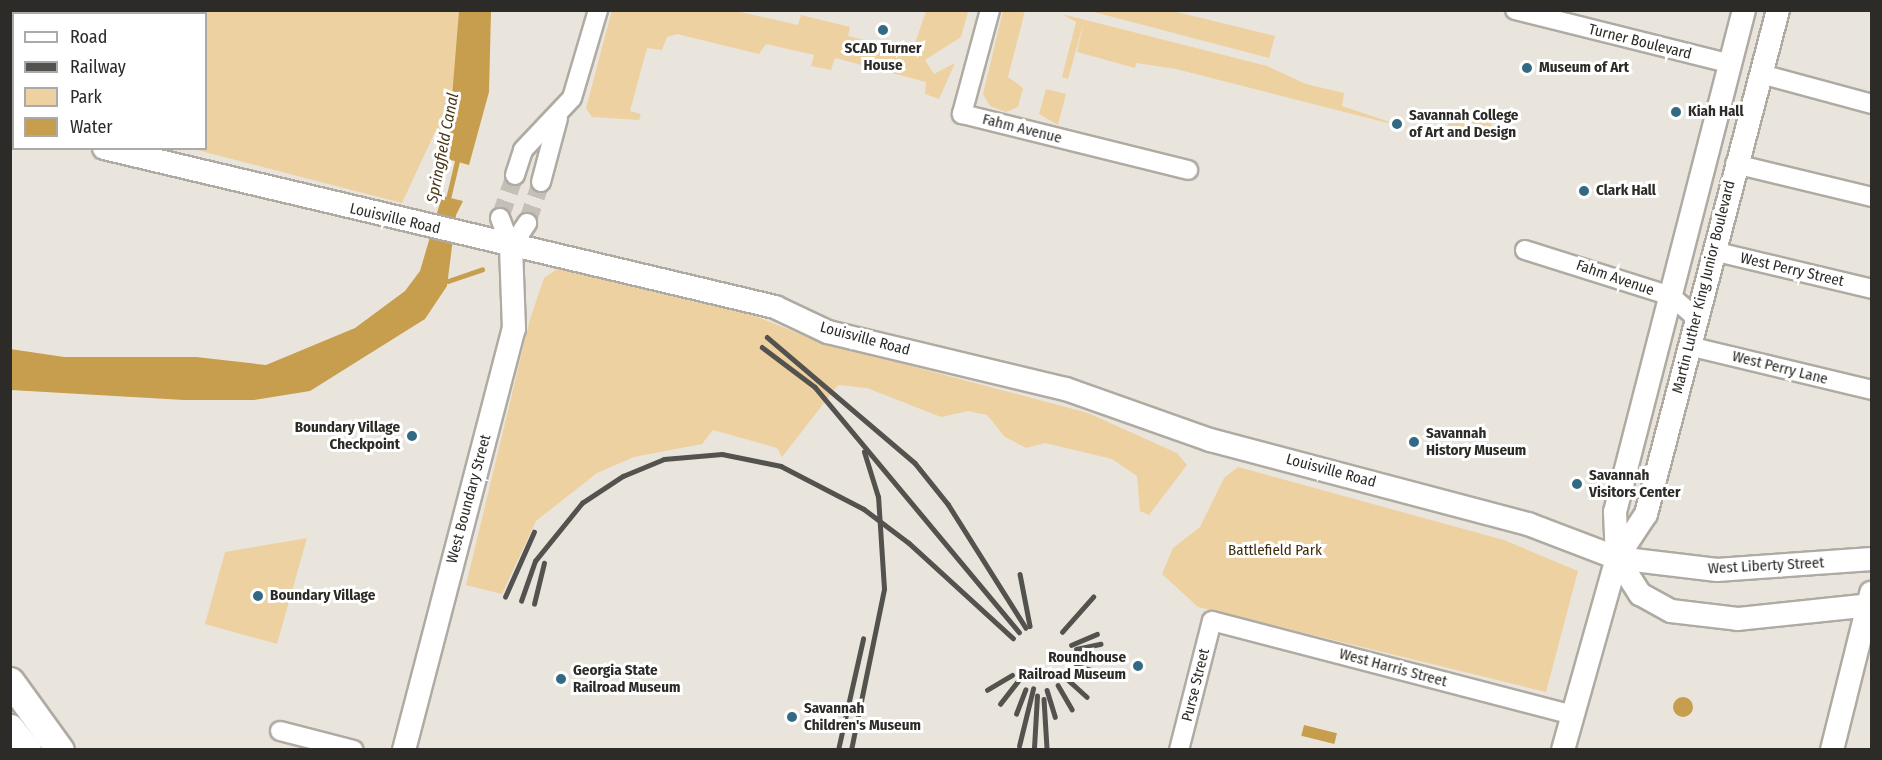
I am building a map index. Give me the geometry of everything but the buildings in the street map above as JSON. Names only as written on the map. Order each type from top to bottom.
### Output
[{"type":"highway","points":[[10,681],[60,750]]},
{"type":"highway","points":[[10,728],[27,750]]},
{"type":"main road","name":"Martin Luther King Junior Boulevard","points":[[1617,558],[1615,512],[1744,10]]},
{"type":"main road","name":"Martin Luther King Junior Boulevard","points":[[1563,750],[1617,558],[1646,514],[1735,164],[1778,10]]},
{"type":"main road","name":"Louisville Road","points":[[112,150],[511,247],[775,307],[828,332],[1066,389],[1210,440],[1528,524],[1617,558]]},
{"type":"main road","name":"West Boundary Street","points":[[404,750],[514,329],[511,247]]},
{"type":"main road","name":"West Liberty Street","points":[[1617,558],[1717,570],[1872,559]]},
{"type":"main road","points":[[1617,558],[1640,594],[1671,611],[1738,619],[1871,601],[1832,750]]},
{"type":"street","points":[[515,175],[524,150],[558,118],[575,90],[598,10]]},
{"type":"street","name":"Fahm Avenue","points":[[990,10],[962,114],[1188,170]]},
{"type":"street","name":"Turner Boulevard","points":[[1515,10],[1731,64]]},
{"type":"street","points":[[1761,74],[1872,104]]},
{"type":"street","points":[[541,182],[558,118]]},
{"type":"street","points":[[1735,164],[1872,197]]},
{"type":"street","name":"West Boundary Street","points":[[500,218],[511,247]]},
{"type":"street","points":[[511,247],[527,224]]},
{"type":"street","name":"Fahm Avenue","points":[[1526,250],[1671,296],[1696,319]]},
{"type":"street","name":"West Perry Street","points":[[1713,251],[1872,290]]},
{"type":"street","name":"West Perry Lane","points":[[1689,346],[1872,390]]},
{"type":"street","name":"West Harris Street","points":[[1212,621],[1573,715]]},
{"type":"street","name":"Purse Street","points":[[1179,750],[1212,621]]},
{"type":"street","points":[[280,730],[354,750]]},
{"type":"green space","points":[[612,10],[736,11],[798,25],[801,15],[850,27],[848,36],[912,52],[926,11],[968,12],[961,37],[925,60],[934,74],[955,63],[939,99],[925,94],[926,82],[835,58],[831,70],[811,66],[814,55],[766,44],[759,54],[677,34],[667,37],[662,50],[647,48],[630,111],[641,114],[639,120],[592,117],[586,108]]},
{"type":"green space","points":[[10,11],[459,11],[451,130],[441,136],[435,132],[402,203],[197,150],[207,150],[207,12],[12,12],[12,68]]},
{"type":"green space","points":[[1003,11],[1025,11],[1008,77],[1023,88],[1018,107],[1006,112],[990,106],[983,94]]},
{"type":"green space","points":[[1090,11],[1173,11],[1275,36],[1269,58]]},
{"type":"green space","points":[[1062,14],[1267,66],[1306,84],[1344,93],[1342,106],[1411,129],[1176,69],[1136,63],[1135,68],[1077,52],[1084,21],[1068,79],[1062,77],[1076,22]]},
{"type":"green space","points":[[1046,89],[1066,94],[1058,125],[1039,114]]},
{"type":"green space","points":[[1451,113],[1492,123],[1488,137],[1448,127]]},
{"type":"green space","points":[[557,269],[755,316],[817,341],[1088,413],[1177,453],[1187,465],[1149,515],[1140,511],[1137,476],[1112,459],[1045,443],[1026,448],[1005,437],[987,415],[968,411],[941,417],[867,388],[838,385],[782,457],[777,448],[713,430],[702,444],[634,457],[597,473],[536,521],[502,594],[466,585],[530,319],[544,278]]},
{"type":"green space","name":"Battlefield Park","points":[[1238,467],[1504,540],[1578,571],[1546,692],[1198,607],[1162,574],[1173,548],[1200,527],[1224,478]]},
{"type":"green space","points":[[307,538],[277,644],[205,624],[225,552]]},
{"type":"water","points":[[459,11],[491,12],[489,92],[469,165],[447,159]]},
{"type":"water","points":[[442,196],[463,201],[456,215],[447,286],[425,319],[310,391],[254,400],[184,400],[11,390],[10,349],[64,357],[196,357],[266,365],[355,328],[405,291],[420,271]]},
{"type":"water","points":[[1683,697],[1690,700],[1693,707],[1690,714],[1683,717],[1676,714],[1673,707],[1676,700]]},
{"type":"water","points":[[1304,725],[1337,733],[1334,744],[1301,736]]},
{"type":"waterway","name":"Springfield Canal","points":[[447,203],[458,157]]},
{"type":"waterway","points":[[448,281],[482,269]]},
{"type":"tunnel","points":[[500,218],[515,175]]},
{"type":"tunnel","points":[[527,223],[541,182]]},
{"type":"railway","points":[[767,337],[915,463],[948,504],[1026,628]]},
{"type":"railway","points":[[762,347],[815,387],[1019,632]]},
{"type":"railway","points":[[851,750],[884,589],[878,497],[864,452]]},
{"type":"railway","points":[[521,601],[535,561],[582,503],[623,476],[664,459],[722,454],[781,466],[864,509],[909,543],[1013,638]]},
{"type":"railway","points":[[505,597],[534,532]]},
{"type":"railway","points":[[534,604],[544,563]]},
{"type":"railway","points":[[1020,574],[1030,626]]},
{"type":"railway","points":[[1062,632],[1093,597]]},
{"type":"railway","points":[[1071,645],[1097,634]]},
{"type":"railway","points":[[838,750],[863,639]]},
{"type":"railway","points":[[1076,649],[1100,644]]},
{"type":"railway","points":[[1073,660],[1101,661]]},
{"type":"railway","points":[[1076,666],[1100,672]]},
{"type":"railway","points":[[987,690],[1012,675]]},
{"type":"railway","points":[[1066,678],[1087,697]]},
{"type":"railway","points":[[1000,704],[1018,681]]},
{"type":"railway","points":[[1058,685],[1072,709]]},
{"type":"railway","points":[[1019,746],[1033,689]]},
{"type":"railway","points":[[1016,714],[1025,690]]},
{"type":"railway","points":[[1047,690],[1055,717]]},
{"type":"railway","points":[[1034,748],[1037,696]]},
{"type":"railway","points":[[1044,699],[1047,748]]},
{"type":"place","name":"SCAD Turner House","points":[[883,30]]},
{"type":"place","name":"Museum of Art","points":[[1527,68]]},
{"type":"place","name":"Kiah Hall","points":[[1676,112]]},
{"type":"place","name":"Savannah College of Art and Design","points":[[1397,124]]},
{"type":"place","name":"Clark Hall","points":[[1584,191]]},
{"type":"place","name":"Boundary Village Checkpoint","points":[[412,436]]},
{"type":"place","name":"Savannah History Museum","points":[[1414,442]]},
{"type":"place","name":"Savannah Visitors Center","points":[[1577,484]]},
{"type":"place","name":"Boundary Village","points":[[258,596]]},
{"type":"place","name":"Roundhouse Railroad Museum","points":[[1138,666]]},
{"type":"place","name":"Georgia State Railroad Museum","points":[[561,679]]},
{"type":"place","name":"Savannah Children's Museum","points":[[792,717]]}]
